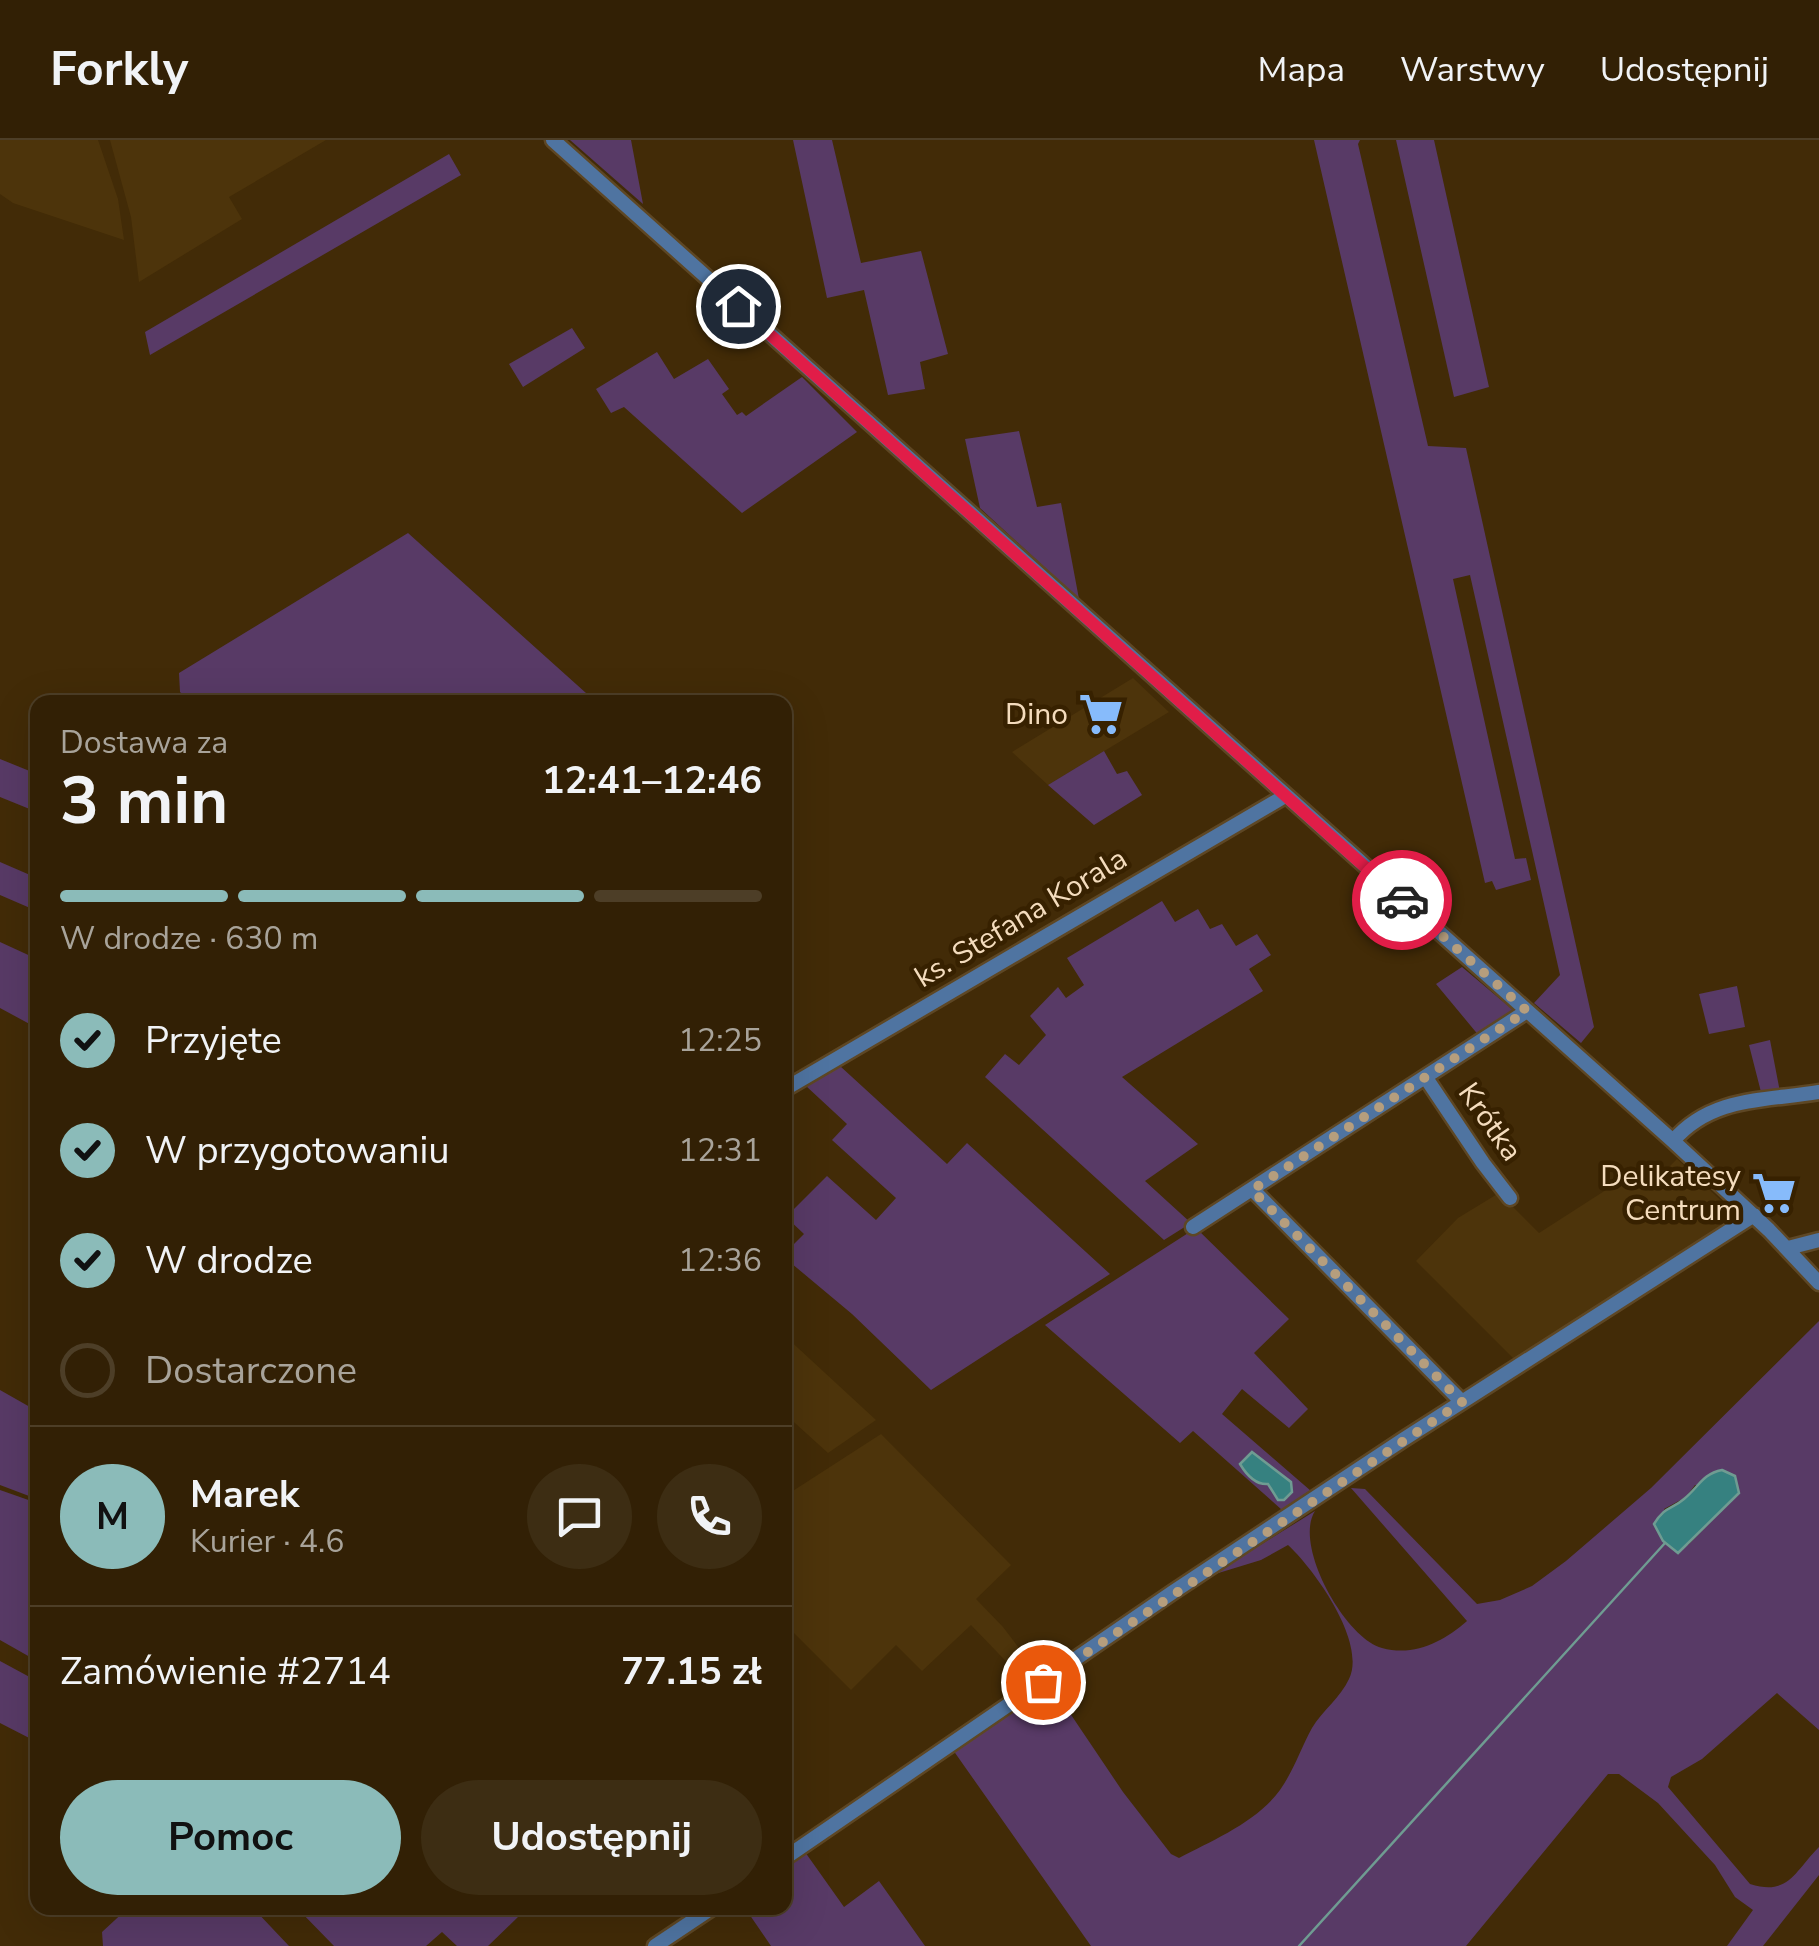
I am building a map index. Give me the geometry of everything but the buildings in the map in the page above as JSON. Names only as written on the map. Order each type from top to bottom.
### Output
[{"type":"street","points":[[554,140],[1673,1141],[1788,1248],[1819,1283]]},
{"type":"street","name":"ks. Stefana Korala","points":[[792,1085],[1285,796]]},
{"type":"street","points":[[1192,1227],[1527,1011]]},
{"type":"street","name":"Krótka","points":[[1426,1078],[1482,1164],[1510,1198]]},
{"type":"street","points":[[1673,1141],[1684,1129],[1722,1106],[1752,1098],[1819,1092]]},
{"type":"street","points":[[1252,1190],[1462,1402]]},
{"type":"street","points":[[792,1853],[1173,1592],[1754,1215]]},
{"type":"street","points":[[1788,1248],[1819,1240]]},
{"type":"street","points":[[656,1946],[702,1915]]},
{"type":"shaded area","points":[[0,140],[98,140],[118,199],[124,240],[13,203],[0,194]]},
{"type":"shaded area","points":[[110,140],[326,140],[229,197],[242,219],[139,282],[131,217]]},
{"type":"shaded area","points":[[570,140],[631,140],[643,204]]},
{"type":"shaded area","points":[[793,140],[832,140],[861,263],[921,251],[948,354],[920,362],[925,389],[888,395],[864,290],[827,298]]},
{"type":"shaded area","points":[[1314,140],[1360,140],[1428,446],[1466,448],[1594,1027],[1581,1043],[1534,1003],[1560,975],[1470,575],[1453,579],[1515,859],[1526,858],[1531,880],[1496,890],[1492,881],[1485,883]]},
{"type":"shaded area","points":[[1396,140],[1434,140],[1489,387],[1454,397]]},
{"type":"shaded area","points":[[449,154],[461,175],[150,355],[145,332]]},
{"type":"shaded area","points":[[572,328],[585,348],[523,387],[509,364]]},
{"type":"shaded area","points":[[657,352],[674,379],[708,359],[729,389],[722,394],[737,415],[742,412],[746,416],[802,377],[857,432],[742,513],[624,407],[611,413],[596,389]]},
{"type":"shaded area","points":[[1019,431],[1037,507],[1061,503],[1079,599],[980,508],[965,439]]},
{"type":"shaded area","points":[[408,533],[588,695],[183,695],[179,673]]},
{"type":"shaded area","points":[[1133,678],[1169,712],[1048,785],[1012,752]]},
{"type":"shaded area","points":[[1104,751],[1117,774],[1127,771],[1142,795],[1094,825],[1048,785]]},
{"type":"shaded area","points":[[0,759],[30,771],[30,809],[0,797]]},
{"type":"shaded area","points":[[0,862],[30,875],[30,908],[0,895]]},
{"type":"shaded area","points":[[1162,901],[1175,922],[1198,909],[1210,929],[1222,924],[1236,946],[1257,934],[1271,955],[1249,969],[1263,991],[1122,1077],[1198,1144],[1145,1181],[1191,1223],[1164,1240],[985,1077],[1005,1054],[1019,1065],[1046,1035],[1030,1016],[1058,987],[1066,998],[1084,985],[1067,958]]},
{"type":"shaded area","points":[[0,942],[30,956],[30,1024],[0,1008]]},
{"type":"shaded area","points":[[1462,967],[1513,1010],[1513,1014],[1480,1037],[1436,984]]},
{"type":"shaded area","points":[[1737,986],[1745,1027],[1709,1034],[1699,994]]},
{"type":"shaded area","points":[[1770,1040],[1780,1092],[1761,1092],[1749,1045]]},
{"type":"shaded area","points":[[840,1066],[947,1164],[967,1143],[1110,1274],[931,1390],[852,1314],[792,1264],[792,1246],[804,1234],[792,1223],[792,1211],[827,1176],[876,1220],[896,1198],[832,1140],[847,1124],[806,1086]]},
{"type":"shaded area","points":[[1677,1159],[1733,1212],[1732,1221],[1515,1360],[1416,1261],[1458,1218],[1499,1193],[1539,1233],[1651,1161],[1663,1173]]},
{"type":"shaded area","points":[[1196,1228],[1289,1319],[1254,1353],[1308,1409],[1289,1428],[1242,1389],[1222,1414],[1311,1491],[1282,1510],[1193,1431],[1180,1443],[1045,1325]]},
{"type":"shaded area","points":[[1819,1321],[1819,1730],[1777,1693],[1702,1759],[1671,1777],[1668,1787],[1750,1884],[1782,1884],[1819,1847],[1819,1875],[1763,1946],[1727,1946],[1753,1910],[1735,1897],[1715,1865],[1658,1803],[1619,1774],[1608,1774],[1466,1946],[1091,1946],[953,1750],[1051,1685],[1123,1792],[1171,1854],[1179,1858],[1234,1829],[1259,1812],[1280,1790],[1312,1728],[1346,1686],[1353,1664],[1351,1646],[1335,1607],[1288,1545],[1261,1560],[1212,1575],[1315,1511],[1310,1526],[1311,1545],[1326,1588],[1339,1609],[1368,1641],[1394,1650],[1417,1649],[1439,1641],[1467,1621],[1351,1488],[1365,1489],[1477,1604],[1500,1600],[1532,1586],[1651,1488]],"holes":[[[1695,1485],[1739,1493],[1688,1545],[1664,1509],[1686,1497]]]},
{"type":"shaded area","points":[[792,1342],[876,1420],[828,1453],[792,1420]]},
{"type":"shaded area","points":[[0,1390],[30,1407],[30,1496],[0,1485]]},
{"type":"shaded area","points":[[881,1434],[1011,1565],[976,1599],[1037,1672],[1025,1681],[971,1625],[922,1671],[896,1645],[851,1690],[792,1631],[792,1491]]},
{"type":"shaded area","points":[[0,1490],[30,1501],[30,1657],[0,1640]]},
{"type":"shaded area","points":[[0,1661],[30,1677],[30,1738],[0,1723]]},
{"type":"shaded area","points":[[805,1852],[844,1907],[879,1881],[925,1946],[771,1946],[750,1915],[792,1915],[792,1861]]},
{"type":"shaded area","points":[[120,1915],[260,1915],[289,1946],[103,1946],[102,1932]]},
{"type":"shaded area","points":[[304,1915],[519,1916],[488,1946],[457,1946],[442,1932],[426,1946],[334,1946]]},
{"type":"water","points":[[1252,1452],[1291,1482],[1292,1492],[1284,1500],[1278,1500],[1268,1484],[1255,1481],[1242,1468],[1240,1464]]},
{"type":"water","points":[[1722,1470],[1735,1476],[1739,1493],[1678,1553],[1663,1541],[1654,1524],[1705,1478]]},
{"type":"waterway","points":[[1299,1946],[1665,1543]]},
{"type":"way so far","points":[[1043,1682],[1462,1402],[1252,1190],[1527,1011],[1402,900]]},
{"type":"place","name":"Dino","points":[[1101,714]]},
{"type":"place","name":"Delikatesy Centrum","points":[[1774,1193]]},
{"type":"route","points":[[738,306],[1402,900]]}]
